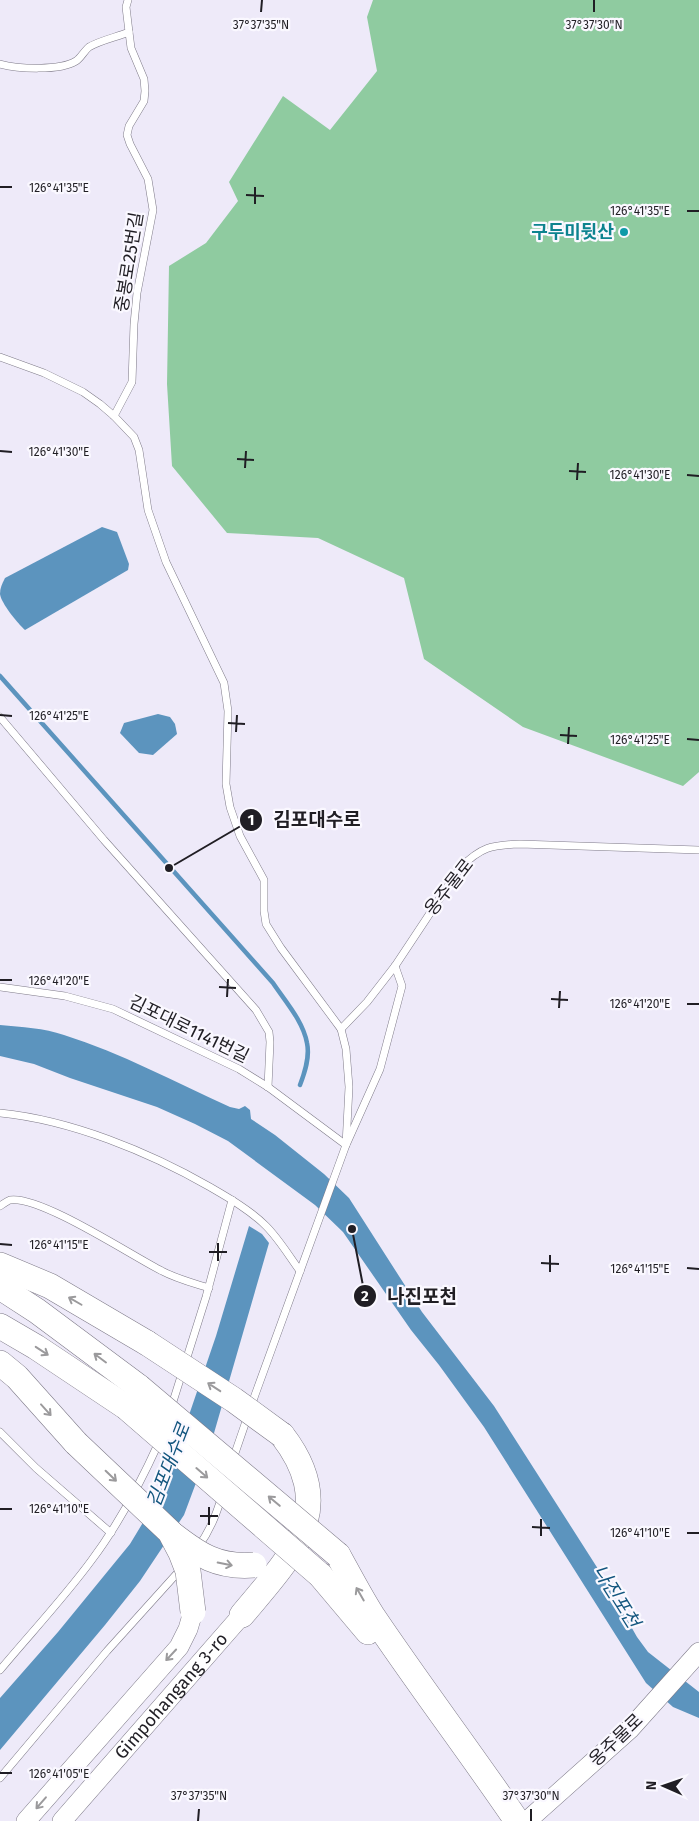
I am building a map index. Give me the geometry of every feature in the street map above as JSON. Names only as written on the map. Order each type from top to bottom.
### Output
[{"type":"highway","points":[[0,1265],[50,1286],[147,1343],[234,1400],[282,1435],[296,1452],[305,1474],[308,1494],[307,1512],[300,1538],[286,1562],[242,1615]]},
{"type":"highway","points":[[0,1287],[37,1311],[132,1397],[320,1575],[364,1626],[392,1663],[499,1821]]},
{"type":"highway","points":[[0,1326],[132,1397],[338,1555],[371,1613],[517,1821]]},
{"type":"highway","points":[[0,1363],[17,1377],[76,1442],[187,1546],[218,1563],[237,1566],[254,1565],[268,1562],[300,1538]]},
{"type":"highway","points":[[170,1532],[188,1571],[193,1612]]},
{"type":"street","name":"Gimpohangang 3-ro","points":[[26,1821],[179,1647],[188,1629],[193,1612]]},
{"type":"street","name":"Gimpohangang 3-ro","points":[[62,1821],[242,1615]]},
{"type":"street","name":"옹주물로","points":[[527,1821],[630,1729],[694,1658]]},
{"type":"lane","name":"중봉로25번길","points":[[114,416],[132,382],[137,292],[153,210],[148,179],[127,135],[129,126],[138,114],[144,101],[145,91],[144,79],[131,48],[126,7],[128,0]]},
{"type":"lane","points":[[0,64],[26,68],[46,68],[68,64],[77,60],[90,47],[129,32]]},
{"type":"lane","points":[[0,357],[44,373],[100,404],[134,437],[139,450],[148,510],[166,562],[224,683],[228,711],[226,784],[230,807],[240,836],[264,880],[266,924],[277,942],[341,1029],[346,1049],[349,1087],[346,1145]]},
{"type":"lane","points":[[0,717],[104,840],[256,1010],[269,1032],[268,1087]]},
{"type":"lane","name":"옹주물로","points":[[341,1029],[395,966],[460,868],[483,849],[496,845],[520,844],[699,850]]},
{"type":"lane","points":[[229,1475],[255,1394],[346,1145],[380,1069],[402,986],[395,966]]},
{"type":"lane","name":"김포대로1141번길","points":[[0,987],[65,996],[113,1009],[216,1057],[268,1087],[346,1145]]},
{"type":"lane","points":[[0,1114],[58,1124],[171,1165],[250,1212],[278,1240],[300,1272]]},
{"type":"lane","points":[[0,1206],[10,1200],[27,1202],[48,1210],[107,1240],[160,1271],[175,1278],[209,1288]]},
{"type":"lane","points":[[167,1419],[209,1288],[232,1200]]},
{"type":"lane","points":[[0,1670],[73,1585],[111,1533],[142,1480],[164,1428]]},
{"type":"lane","points":[[0,1432],[36,1468],[111,1533]]},
{"type":"lane","points":[[0,1778],[107,1651],[175,1577],[200,1544],[215,1518],[226,1483]]},
{"type":"green space","points":[[373,0],[699,0],[699,772],[683,786],[523,727],[424,659],[404,578],[318,538],[227,533],[172,466],[167,384],[169,266],[206,243],[238,201],[229,182],[283,96],[330,130],[377,71],[367,17]]},
{"type":"water","points":[[102,527],[117,532],[129,564],[128,570],[25,630],[10,613],[1,598],[0,590],[5,578]]},
{"type":"water","points":[[158,714],[170,717],[175,724],[177,734],[153,755],[139,753],[120,733],[124,723]]},
{"type":"water","points":[[0,1025],[41,1029],[64,1035],[127,1059],[230,1107],[239,1109],[245,1106],[250,1110],[251,1119],[275,1135],[324,1174],[349,1198],[422,1312],[494,1406],[600,1572],[637,1637],[648,1652],[699,1692],[699,1718],[673,1707],[646,1683],[484,1427],[411,1330],[343,1232],[315,1205],[228,1141],[195,1124],[157,1107],[34,1064],[0,1056]]},
{"type":"water","points":[[249,1226],[262,1234],[269,1243],[212,1440],[184,1515],[140,1581],[0,1750],[0,1698],[58,1632],[130,1544],[156,1501],[188,1418],[216,1336]]},
{"type":"waterway","name":"김포대수로","points":[[0,676],[273,983],[293,1011],[305,1035],[308,1048],[307,1059],[300,1085]]},
{"type":"place","name":"구두미뒷산","points":[[624,232]]},
{"type":"place","name":"김포대수로","points":[[169,868]]},
{"type":"place","name":"나진포천","points":[[352,1229]]}]
